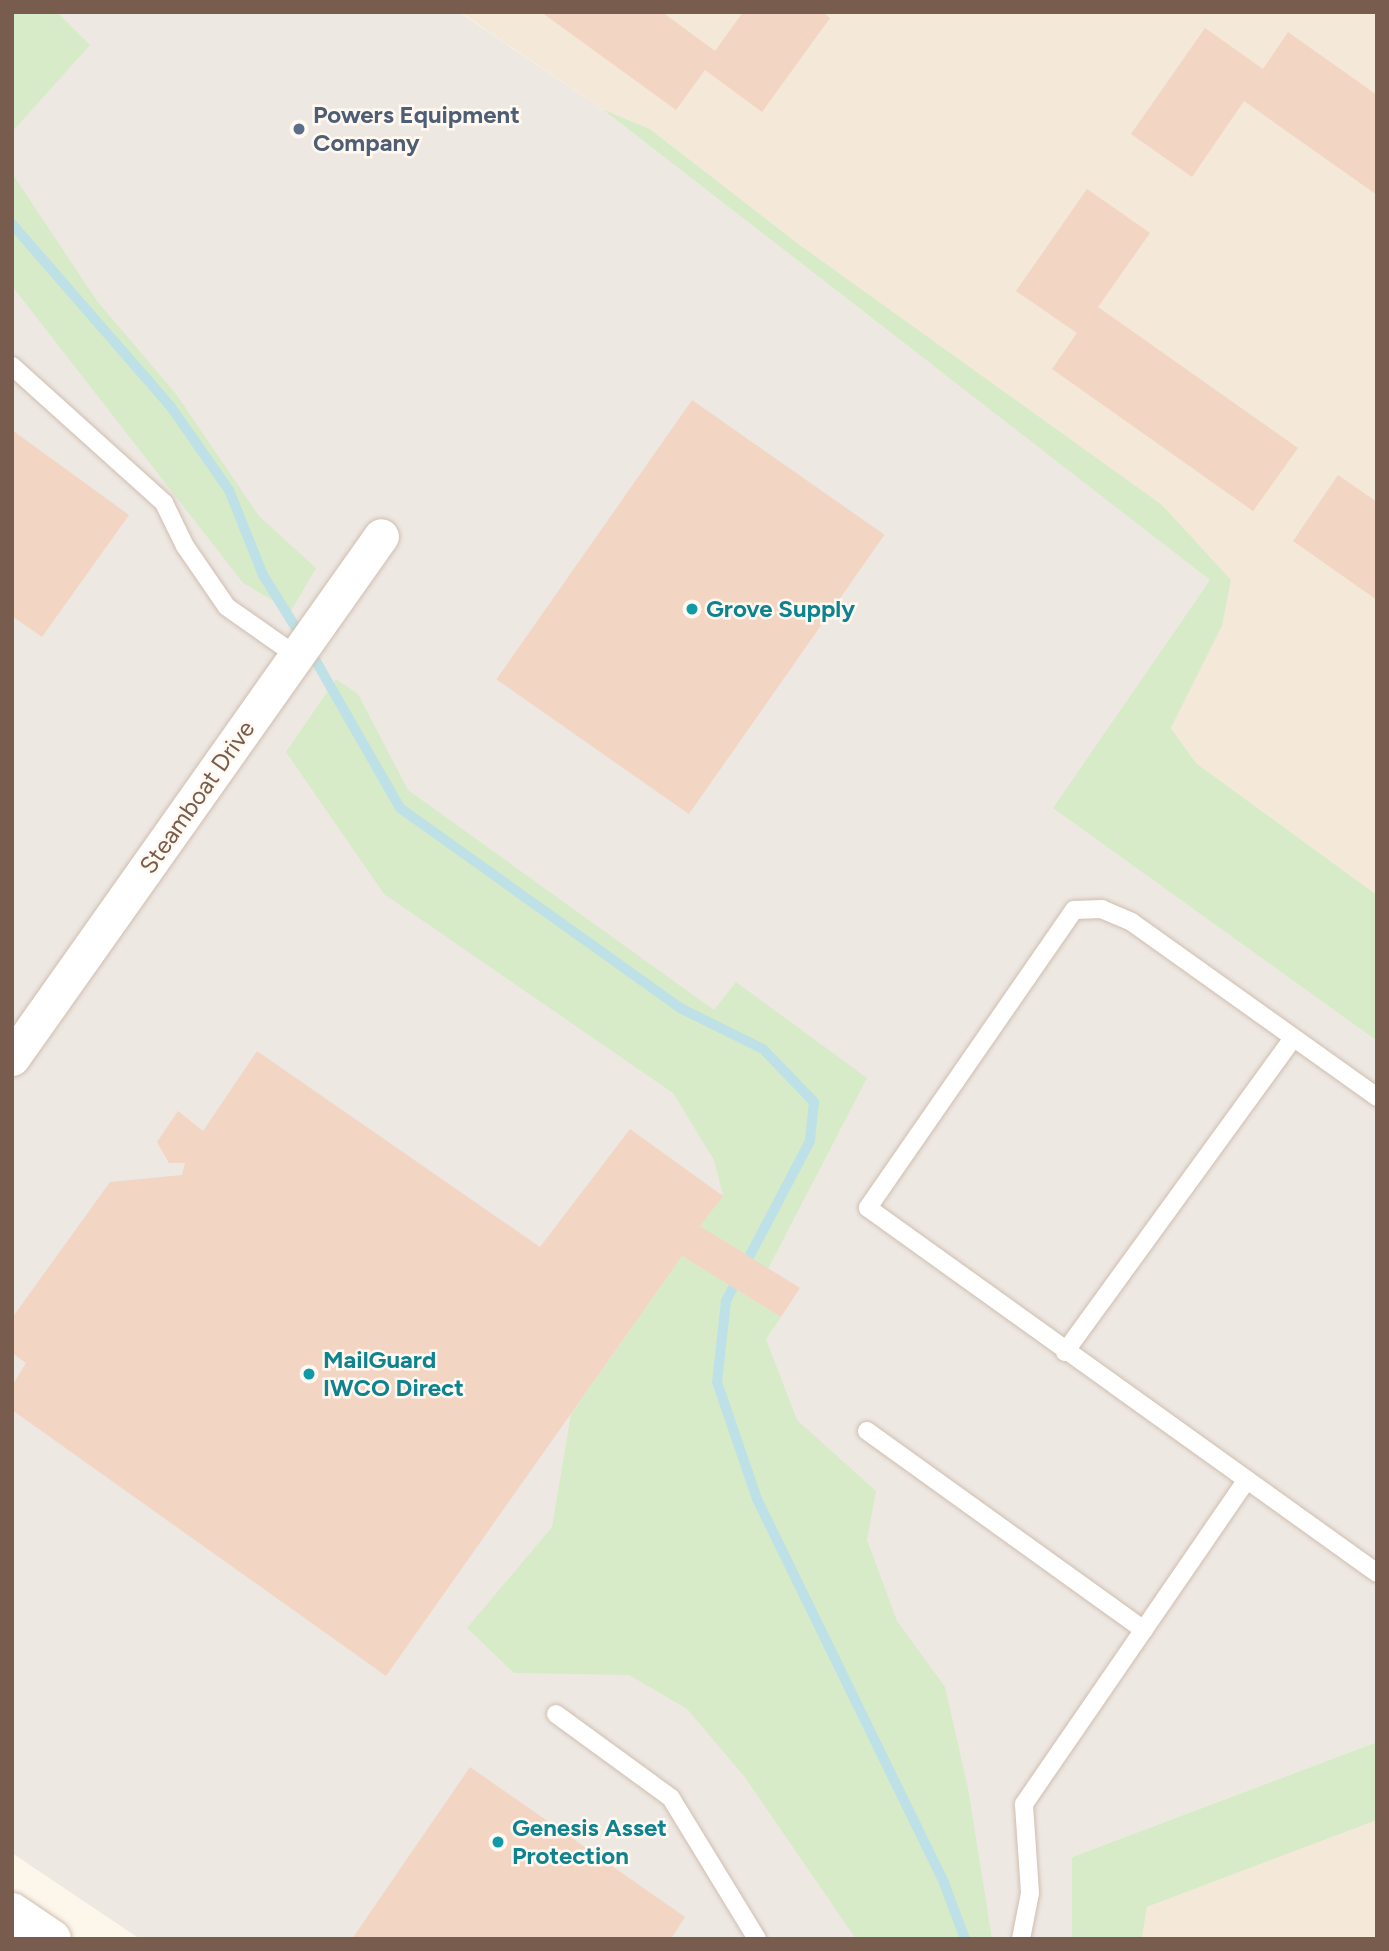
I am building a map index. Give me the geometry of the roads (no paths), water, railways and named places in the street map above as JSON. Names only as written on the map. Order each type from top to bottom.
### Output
[{"type":"main road","points":[[12,1912],[52,1939]]},
{"type":"street","name":"Steamboat Drive","points":[[12,1058],[382,536]]},
{"type":"lane","points":[[12,366],[164,503],[185,546],[227,607],[297,656]]},
{"type":"lane","points":[[1377,1097],[1132,922],[1102,909],[1074,910],[868,1208],[1245,1483],[1377,1573]]},
{"type":"lane","points":[[1065,1352],[1293,1038]]},
{"type":"lane","points":[[867,1431],[1143,1630]]},
{"type":"lane","points":[[1021,1939],[1031,1892],[1024,1804],[1245,1483]]},
{"type":"lane","points":[[556,1714],[671,1798],[757,1939]]},
{"type":"waterway","points":[[12,224],[171,407],[229,490],[263,575],[301,636]]},
{"type":"waterway","points":[[309,649],[400,808],[682,1009],[763,1049],[814,1102],[810,1141],[726,1301],[717,1382],[757,1499],[944,1883],[965,1939]]},
{"type":"place","name":"Powers Equipment Company","points":[[299,129]]},
{"type":"place","name":"Grove Supply","points":[[692,609]]},
{"type":"place","name":"MailGuard IWCO Direct","points":[[309,1374]]},
{"type":"place","name":"Genesis Asset Protection","points":[[498,1842]]}]
